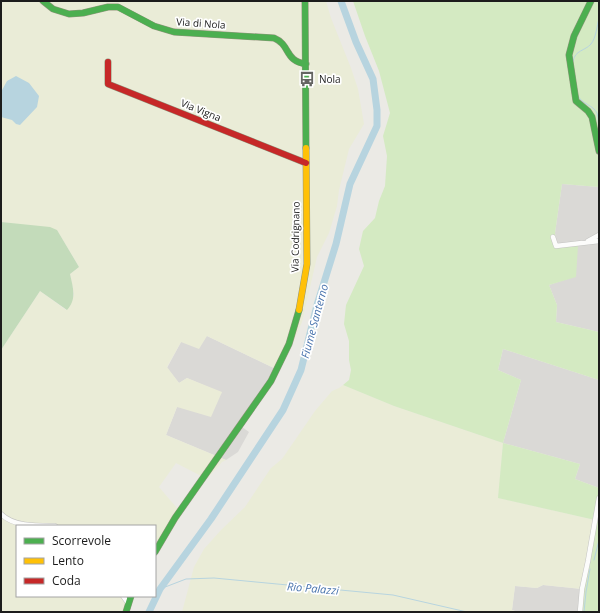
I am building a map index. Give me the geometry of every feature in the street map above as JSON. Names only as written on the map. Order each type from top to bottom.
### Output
[{"type":"street","name":"Via di Nola","points":[[44,1],[53,9],[69,14],[83,13],[108,7],[118,7],[154,26],[174,32],[274,38],[281,40],[292,60],[300,64],[306,64]]},
{"type":"street","name":"Via Codrignano","points":[[156,550],[175,518],[271,381],[290,344],[300,306],[307,264],[305,1]]},
{"type":"street","points":[[591,1],[574,36],[570,55],[576,101],[588,111],[592,117],[599,151]]},
{"type":"street","name":"Via Vigna","points":[[108,62],[108,84],[306,163]]},
{"type":"street","points":[[586,242],[599,235]]},
{"type":"street","points":[[553,237],[556,246],[599,241]]},
{"type":"street","points":[[580,612],[582,589],[599,498]]},
{"type":"street","points":[[1,514],[14,522],[30,525]]},
{"type":"street","points":[[125,597],[128,603]]},
{"type":"street","points":[[126,612],[131,597]]},
{"type":"shaded area","points":[[562,184],[599,187],[599,332],[556,322],[557,305],[549,285],[576,276],[557,247],[555,233]]},
{"type":"shaded area","points":[[207,336],[278,370],[262,398],[242,427],[249,432],[238,452],[226,460],[166,435],[177,407],[222,393],[187,378],[179,383],[167,368],[181,342]]},
{"type":"shaded area","points":[[503,349],[599,380],[599,488],[575,479],[580,464],[503,443],[521,380],[498,370]]},
{"type":"shaded area","points":[[543,585],[582,589],[582,612],[518,612],[512,610],[515,586],[537,588]]},
{"type":"green space","points":[[1,1],[326,1],[358,89],[364,124],[349,149],[339,190],[337,206],[329,233],[317,257],[302,322],[293,343],[278,370],[207,336],[199,349],[181,342],[167,367],[179,383],[187,378],[222,392],[211,417],[177,407],[166,435],[226,460],[222,462],[207,479],[176,463],[159,487],[182,514],[156,555],[156,525],[16,525],[16,597],[133,597],[127,612],[1,612],[1,350],[40,291],[66,310],[74,295],[70,274],[79,267],[57,230],[1,222]]},
{"type":"green space","points":[[353,1],[599,1],[599,187],[562,184],[555,233],[557,247],[578,246],[576,277],[549,285],[557,305],[556,322],[599,332],[599,380],[503,349],[498,370],[521,380],[503,443],[394,406],[343,385],[349,380],[351,370],[349,360],[349,341],[344,324],[346,305],[364,266],[359,249],[363,231],[375,218],[379,201],[385,186],[387,156],[383,136],[390,113],[379,71]]},
{"type":"green space","points":[[1,222],[50,227],[57,230],[79,267],[70,274],[73,297],[67,310],[40,291],[1,350]]},
{"type":"green space","points":[[343,385],[394,406],[503,443],[499,498],[595,520],[582,589],[543,585],[537,588],[515,586],[512,610],[518,612],[182,612],[194,567],[204,549],[245,507],[271,468],[282,459],[315,411],[332,391]]},
{"type":"green space","points":[[503,443],[580,464],[575,479],[599,488],[599,612],[582,612],[582,589],[595,520],[498,498]]},
{"type":"water","points":[[16,76],[29,83],[39,96],[37,107],[20,125],[16,124],[12,120],[1,117],[1,92],[7,81]]},
{"type":"waterway","name":"Fiume Santerno","points":[[149,612],[160,589],[211,519],[283,410],[301,370],[317,305],[336,244],[350,184],[377,126],[377,110],[373,79],[356,42],[341,1]]},
{"type":"waterway","points":[[573,61],[574,57],[589,46],[593,41],[599,18]]},
{"type":"waterway","points":[[578,96],[597,113],[599,132]]},
{"type":"waterway","points":[[594,560],[599,540],[599,518]]},
{"type":"waterway","points":[[584,612],[590,569]]},
{"type":"waterway","name":"Rio Palazzi","points":[[160,589],[186,579],[214,578],[393,595],[467,612]]},
{"type":"traffic: fast","points":[[43,1],[53,9],[69,14],[83,13],[108,7],[118,7],[154,26],[174,32],[274,38],[283,45],[294,60],[306,64]]},
{"type":"traffic: fast","points":[[305,1],[306,148]]},
{"type":"traffic: fast","points":[[591,1],[574,36],[569,55],[576,101],[588,111],[592,117],[599,151]]},
{"type":"traffic: fast","points":[[156,550],[175,518],[271,381],[289,344],[299,310]]},
{"type":"traffic: fast","points":[[126,612],[131,597]]},
{"type":"traffic: slow","points":[[299,310],[307,264],[306,148]]},
{"type":"traffic: jam","points":[[108,62],[108,84],[306,163]]},
{"type":"place","name":"Nola","points":[[307,79]]}]
